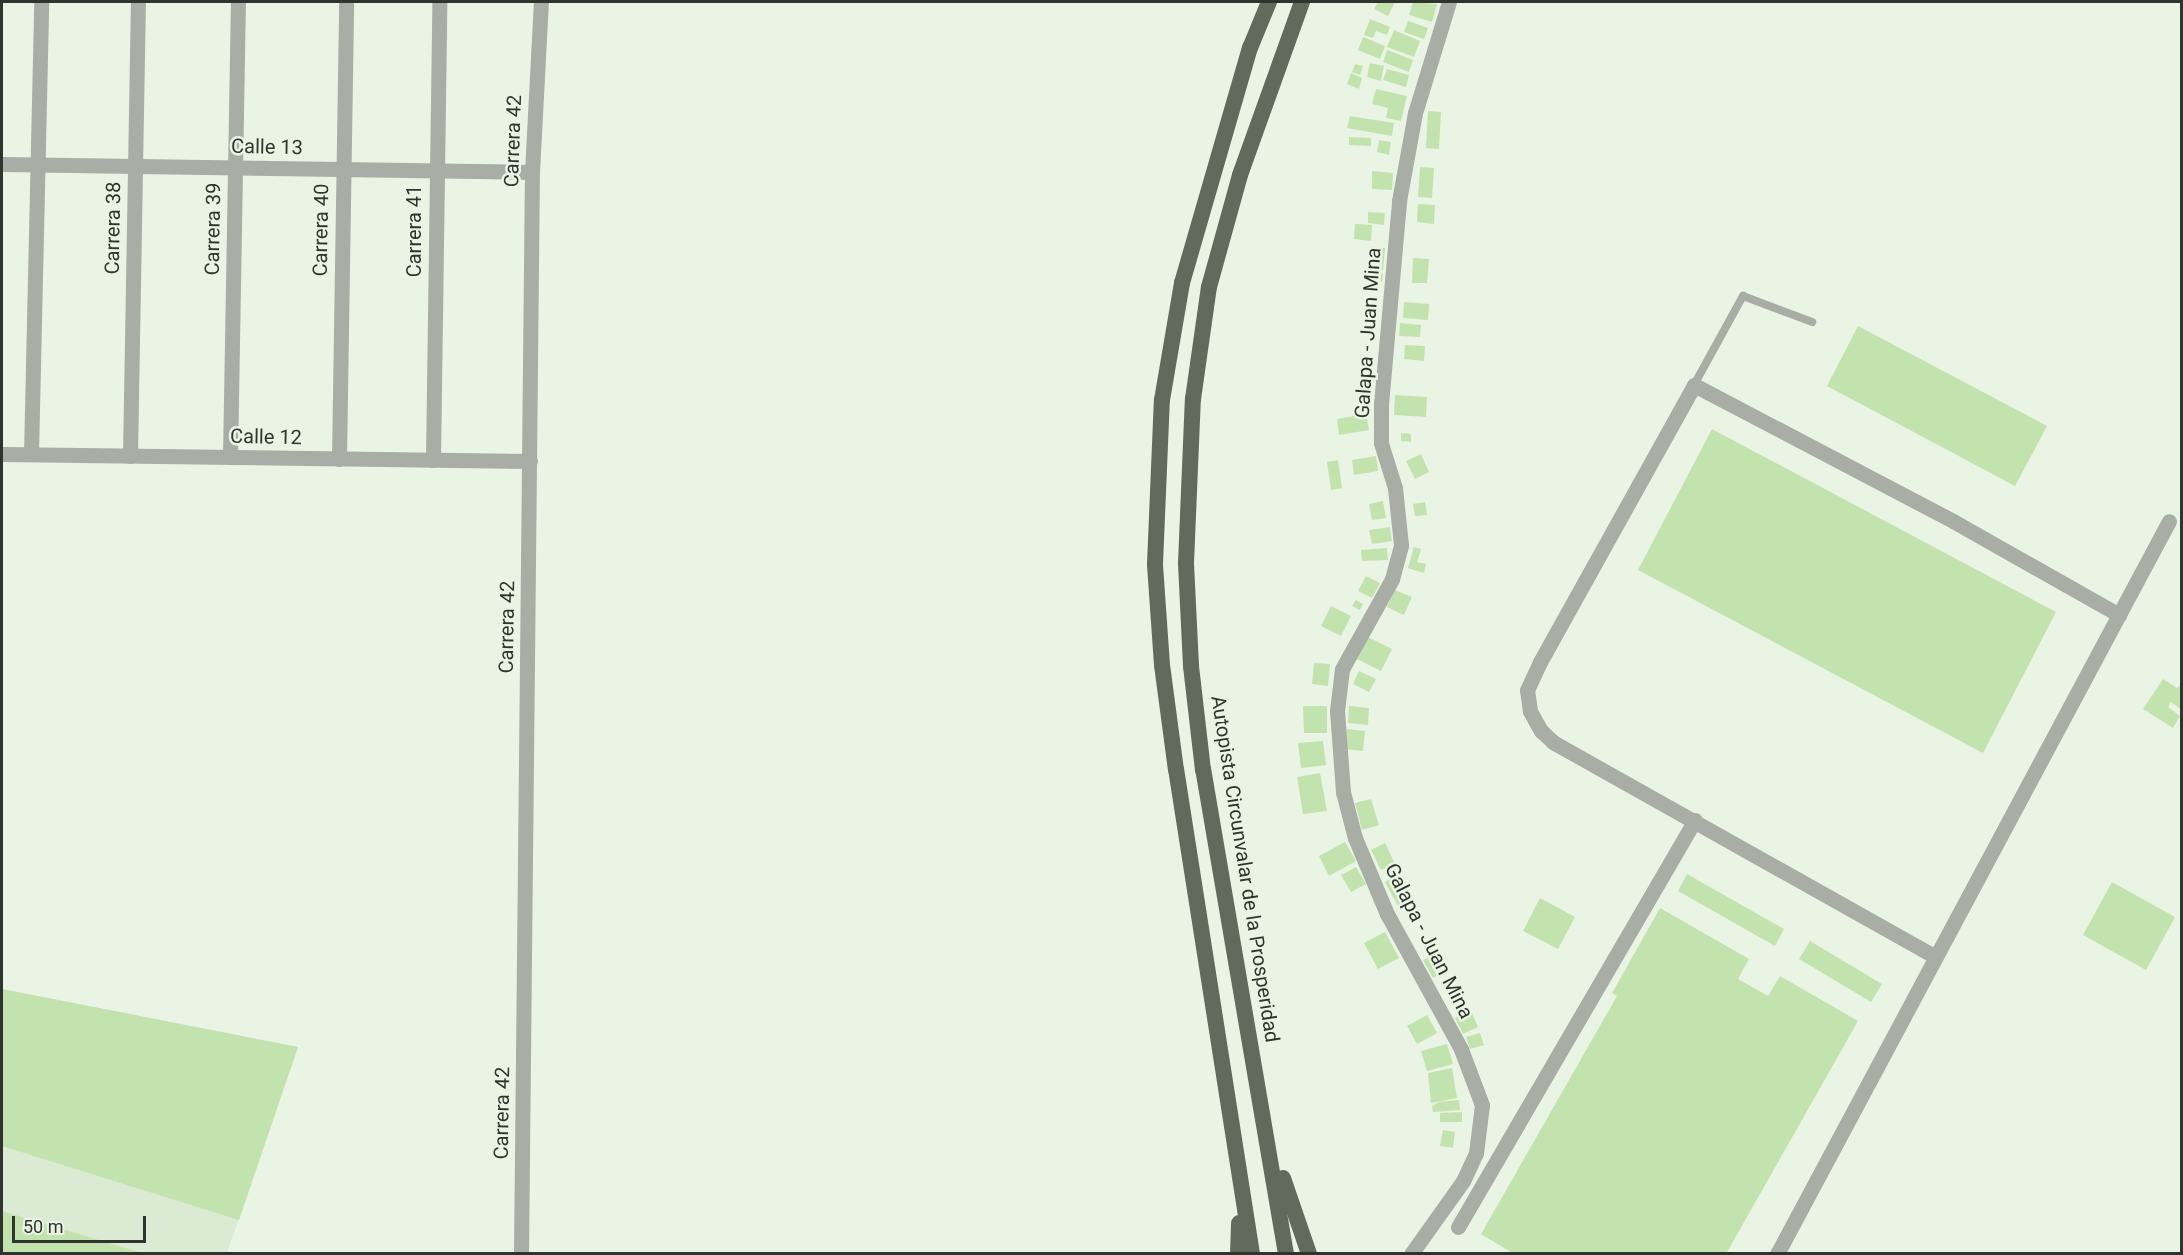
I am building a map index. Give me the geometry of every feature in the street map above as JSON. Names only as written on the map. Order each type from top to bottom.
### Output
[{"type":"highway","points":[[1252,1254],[1233,1142],[1162,665],[1155,564],[1162,400],[1182,283],[1250,48],[1269,2]]},
{"type":"highway","name":"Autopista Circunvalar de la Prosperidad","points":[[1286,1254],[1269,1133],[1203,770],[1191,666],[1186,563],[1187,478],[1193,399],[1209,287],[1240,176],[1302,2]]},
{"type":"highway","points":[[1269,1133],[1309,1254]]},
{"type":"highway","points":[[1233,1142],[1240,1207],[1238,1254]]},
{"type":"street","points":[[31,454],[40,2]]},
{"type":"street","name":"Carrera 38","points":[[130,456],[138,2]]},
{"type":"street","name":"Carrera 39","points":[[230,457],[238,2]]},
{"type":"street","name":"Carrera 40","points":[[339,459],[346,2]]},
{"type":"street","name":"Carrera 41","points":[[433,460],[439,2]]},
{"type":"street","name":"Carrera 42","points":[[521,1254],[532,172],[541,2]]},
{"type":"street","name":"Galapa - Juan Mina","points":[[1411,1254],[1463,1181],[1476,1154],[1482,1105],[1461,1049],[1387,914],[1355,838],[1343,792],[1337,711],[1342,669],[1355,639],[1373,617],[1387,588],[1401,545],[1395,488],[1381,442],[1381,404],[1399,201],[1416,113],[1449,2]]},
{"type":"street","name":"Calle 13","points":[[2,164],[532,172]]},
{"type":"street","points":[[1934,956],[1553,742],[1541,731],[1530,711],[1527,690],[1694,385],[1953,521],[2119,615]]},
{"type":"street","name":"Calle 12","points":[[2,454],[530,461]]},
{"type":"street","points":[[1777,1254],[1934,956],[2169,521]]},
{"type":"street","points":[[1458,1227],[1695,820]]},
{"type":"lane","points":[[1694,385],[1743,296],[1812,322]]},
{"type":"shaded area","points":[[2,989],[298,1047],[227,1253],[2,1253]]},
{"type":"building","points":[[1378,2],[1395,2],[1388,16],[1374,9]]},
{"type":"building","points":[[1413,2],[1437,4],[1432,22],[1409,15]]},
{"type":"building","points":[[1370,19],[1390,27],[1387,35],[1376,31],[1373,38],[1364,35]]},
{"type":"building","points":[[1408,21],[1428,28],[1424,39],[1404,32]]},
{"type":"building","points":[[1394,30],[1420,41],[1414,57],[1387,47]]},
{"type":"building","points":[[1363,37],[1385,46],[1380,59],[1358,50]]},
{"type":"building","points":[[1387,50],[1413,60],[1409,72],[1383,62]]},
{"type":"building","points":[[1370,63],[1384,66],[1381,81],[1367,77]]},
{"type":"building","points":[[1355,64],[1363,66],[1360,75],[1352,72]]},
{"type":"building","points":[[1387,69],[1409,75],[1406,87],[1383,80]]},
{"type":"building","points":[[1351,73],[1362,78],[1359,89],[1347,84]]},
{"type":"building","points":[[1376,89],[1407,96],[1401,121],[1386,118],[1388,108],[1372,104]]},
{"type":"building","points":[[1428,111],[1441,112],[1439,149],[1426,148]]},
{"type":"building","points":[[1350,116],[1394,123],[1392,136],[1347,128]]},
{"type":"building","points":[[1349,137],[1371,138],[1371,146],[1349,145]]},
{"type":"building","points":[[1379,140],[1391,142],[1389,155],[1377,152]]},
{"type":"building","points":[[1420,167],[1434,168],[1432,198],[1418,197]]},
{"type":"building","points":[[1372,171],[1393,173],[1392,190],[1372,189]]},
{"type":"building","points":[[1418,204],[1435,205],[1434,224],[1417,222]]},
{"type":"building","points":[[1368,212],[1385,213],[1384,225],[1368,223]]},
{"type":"building","points":[[1355,224],[1372,225],[1371,241],[1354,239]]},
{"type":"building","points":[[1370,247],[1385,248],[1383,270],[1369,269]]},
{"type":"building","points":[[1413,258],[1429,259],[1427,283],[1412,283]]},
{"type":"building","points":[[1371,273],[1383,274],[1382,282],[1370,281]]},
{"type":"building","points":[[1404,302],[1429,304],[1428,320],[1403,318]]},
{"type":"building","points":[[1400,323],[1421,325],[1420,337],[1399,336]]},
{"type":"building","points":[[1858,326],[2047,426],[2015,486],[1827,386]]},
{"type":"building","points":[[1405,345],[1425,346],[1424,361],[1404,359]]},
{"type":"building","points":[[1395,395],[1427,397],[1426,417],[1394,415]]},
{"type":"building","points":[[1366,414],[1369,430],[1339,435],[1337,419]]},
{"type":"building","points":[[1712,429],[2056,612],[1983,753],[1638,570]]},
{"type":"building","points":[[1401,433],[1411,434],[1411,442],[1401,441]]},
{"type":"building","points":[[1421,454],[1429,472],[1415,479],[1406,461]]},
{"type":"building","points":[[1376,456],[1378,471],[1354,475],[1352,460]]},
{"type":"building","points":[[1338,460],[1342,488],[1331,490],[1327,462]]},
{"type":"building","points":[[1383,501],[1386,518],[1372,520],[1369,504]]},
{"type":"building","points":[[1425,502],[1427,515],[1415,516],[1413,504]]},
{"type":"building","points":[[1390,527],[1392,541],[1372,544],[1369,530]]},
{"type":"building","points":[[1414,547],[1421,549],[1417,562],[1426,564],[1424,573],[1408,568]]},
{"type":"building","points":[[1387,548],[1388,560],[1362,561],[1361,550]]},
{"type":"building","points":[[1366,576],[1380,583],[1372,598],[1358,591]]},
{"type":"building","points":[[1395,590],[1412,597],[1404,615],[1387,607]]},
{"type":"building","points":[[1356,600],[1363,604],[1360,610],[1352,606]]},
{"type":"building","points":[[1331,606],[1351,616],[1341,636],[1321,626]]},
{"type":"building","points":[[1368,637],[1392,649],[1381,671],[1357,659]]},
{"type":"building","points":[[1314,663],[1330,664],[1328,686],[1312,684]]},
{"type":"building","points":[[1359,671],[1376,679],[1369,692],[1353,684]]},
{"type":"building","points":[[2163,679],[2177,688],[2182,684],[2182,710],[2171,702],[2168,707],[2180,716],[2173,728],[2143,709]]},
{"type":"building","points":[[1303,706],[1327,706],[1327,733],[1304,733]]},
{"type":"building","points":[[1349,706],[1369,708],[1368,725],[1348,723]]},
{"type":"building","points":[[1347,729],[1365,731],[1363,751],[1345,749]]},
{"type":"building","points":[[1323,741],[1326,765],[1301,768],[1298,743]]},
{"type":"building","points":[[1320,773],[1327,811],[1303,814],[1297,777]]},
{"type":"building","points":[[1371,799],[1379,825],[1362,830],[1355,803]]},
{"type":"building","points":[[1345,842],[1356,861],[1329,876],[1319,856]]},
{"type":"building","points":[[1385,843],[1395,864],[1381,870],[1371,850]]},
{"type":"building","points":[[1356,867],[1366,884],[1351,892],[1341,875]]},
{"type":"building","points":[[1399,874],[1412,897],[1398,906],[1385,882]]},
{"type":"building","points":[[1687,874],[1784,929],[1775,946],[1678,891]]},
{"type":"building","points":[[2112,882],[2175,917],[2146,970],[2083,935]]},
{"type":"building","points":[[1540,898],[1575,917],[1558,949],[1523,931]]},
{"type":"building","points":[[1660,908],[1749,959],[1738,979],[1768,996],[1780,976],[1858,1021],[1726,1254],[1514,1254],[1481,1234],[1617,996],[1612,993]]},
{"type":"building","points":[[1385,932],[1399,958],[1378,969],[1364,943]]},
{"type":"building","points":[[1810,941],[1882,984],[1871,1002],[1799,959]]},
{"type":"building","points":[[1435,954],[1444,971],[1433,978],[1423,960]]},
{"type":"building","points":[[2,989],[298,1047],[239,1220],[2,1146]]},
{"type":"building","points":[[1471,1011],[1478,1027],[1463,1034],[1455,1018]]},
{"type":"building","points":[[1427,1015],[1437,1033],[1417,1044],[1407,1026]]},
{"type":"building","points":[[1480,1033],[1484,1045],[1470,1049],[1466,1037]]},
{"type":"building","points":[[1447,1044],[1453,1064],[1427,1071],[1421,1051]]},
{"type":"building","points":[[1452,1068],[1457,1098],[1431,1103],[1428,1073]]},
{"type":"building","points":[[1459,1100],[1460,1110],[1433,1112],[1432,1106],[1439,1102]]},
{"type":"building","points":[[1462,1112],[1462,1122],[1440,1122],[1440,1113]]},
{"type":"building","points":[[1443,1130],[1455,1132],[1453,1148],[1440,1146]]},
{"type":"building","points":[[2,1211],[142,1253],[142,1254],[2,1254]]}]
